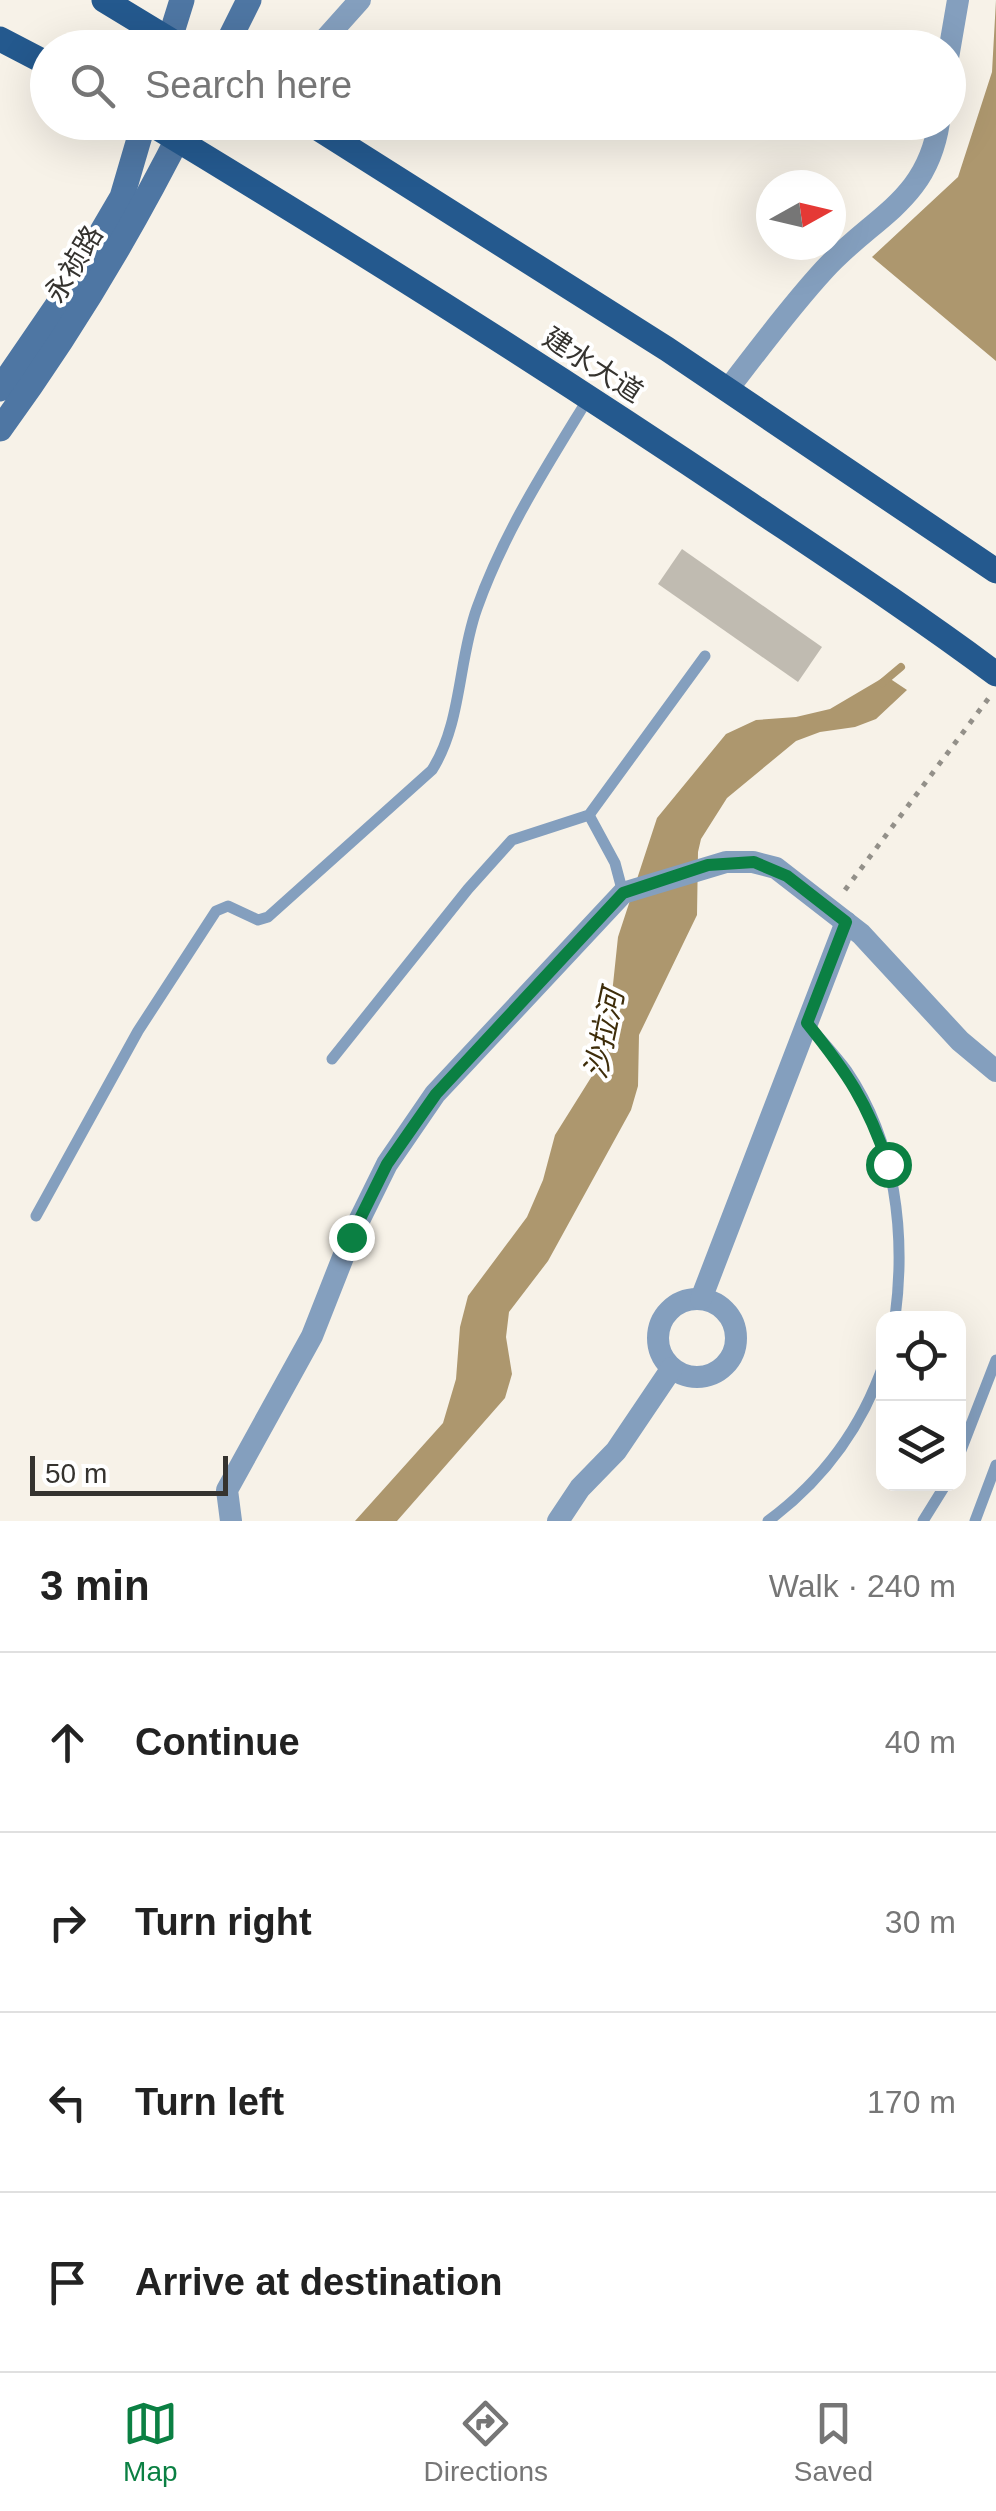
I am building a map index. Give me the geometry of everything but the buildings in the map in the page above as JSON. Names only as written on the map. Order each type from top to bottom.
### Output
[{"type":"main road","points":[[104,0],[151,30]]},
{"type":"main road","points":[[177,30],[182,0]]},
{"type":"main road","points":[[233,30],[249,0]]},
{"type":"main road","points":[[0,39],[30,55]]},
{"type":"main road","name":"永祯路","points":[[0,389],[67,290],[122,198],[140,140]]},
{"type":"main road","name":"永祯路","points":[[0,429],[87,303],[177,140]]},
{"type":"main road","name":"建水大道","points":[[196,140],[589,397],[933,627],[996,674]]},
{"type":"main road","name":"建水大道","points":[[336,140],[728,389],[996,571]]},
{"type":"street","points":[[333,30],[360,0]]},
{"type":"street","points":[[953,30],[958,0]]},
{"type":"street","points":[[728,389],[828,266],[909,195],[928,167],[935,140]]},
{"type":"street","points":[[231,1521],[227,1490],[312,1336],[351,1237],[394,1152],[436,1094],[623,893],[708,865],[763,864],[787,876],[838,915],[890,962],[960,1041],[996,1072]]},
{"type":"street","points":[[701,1298],[807,1023],[838,915]]},
{"type":"street","points":[[701,1298],[720,1305],[734,1323],[736,1334],[732,1356],[714,1373],[691,1377],[672,1368],[660,1354],[658,1328],[673,1306],[701,1298]]},
{"type":"street","points":[[558,1521],[580,1488],[616,1451],[672,1368]]},
{"type":"lane","points":[[36,1216],[138,1032],[216,910],[228,906],[258,920],[268,917],[432,770],[446,741],[475,611],[508,531],[589,397]]},
{"type":"lane","points":[[332,1060],[468,889],[512,840],[589,814],[705,656]]},
{"type":"lane","points":[[589,814],[615,864],[623,893]]},
{"type":"lane","points":[[807,1023],[847,1072],[888,1164],[899,1231],[895,1311]]},
{"type":"lane","points":[[966,1437],[996,1360]]},
{"type":"lane","points":[[768,1521],[805,1490],[848,1438],[876,1382]]},
{"type":"lane","points":[[975,1521],[996,1465]]},
{"type":"lane","points":[[922,1521],[941,1491]]},
{"type":"path","points":[[838,915],[996,689]]},
{"type":"shaded area","points":[[996,0],[996,361],[872,257],[958,177],[992,72]]},
{"type":"shaded area","points":[[886,676],[907,690],[876,719],[796,741],[727,798],[701,839],[697,915],[639,1035],[638,1086],[631,1110],[548,1261],[509,1312],[506,1337],[512,1374],[505,1398],[397,1521],[355,1521],[443,1423],[456,1379],[460,1327],[468,1296],[527,1217],[543,1180],[555,1135],[602,1060],[618,937],[657,818],[726,734],[756,720],[830,709]]},
{"type":"waterway","name":"沙拉河","points":[[882,683],[901,667]]},
{"type":"route","points":[[351,1237],[387,1164],[436,1094],[623,893],[726,862],[754,862],[776,868],[846,922],[807,1023],[847,1072],[864,1102],[888,1164]]}]
